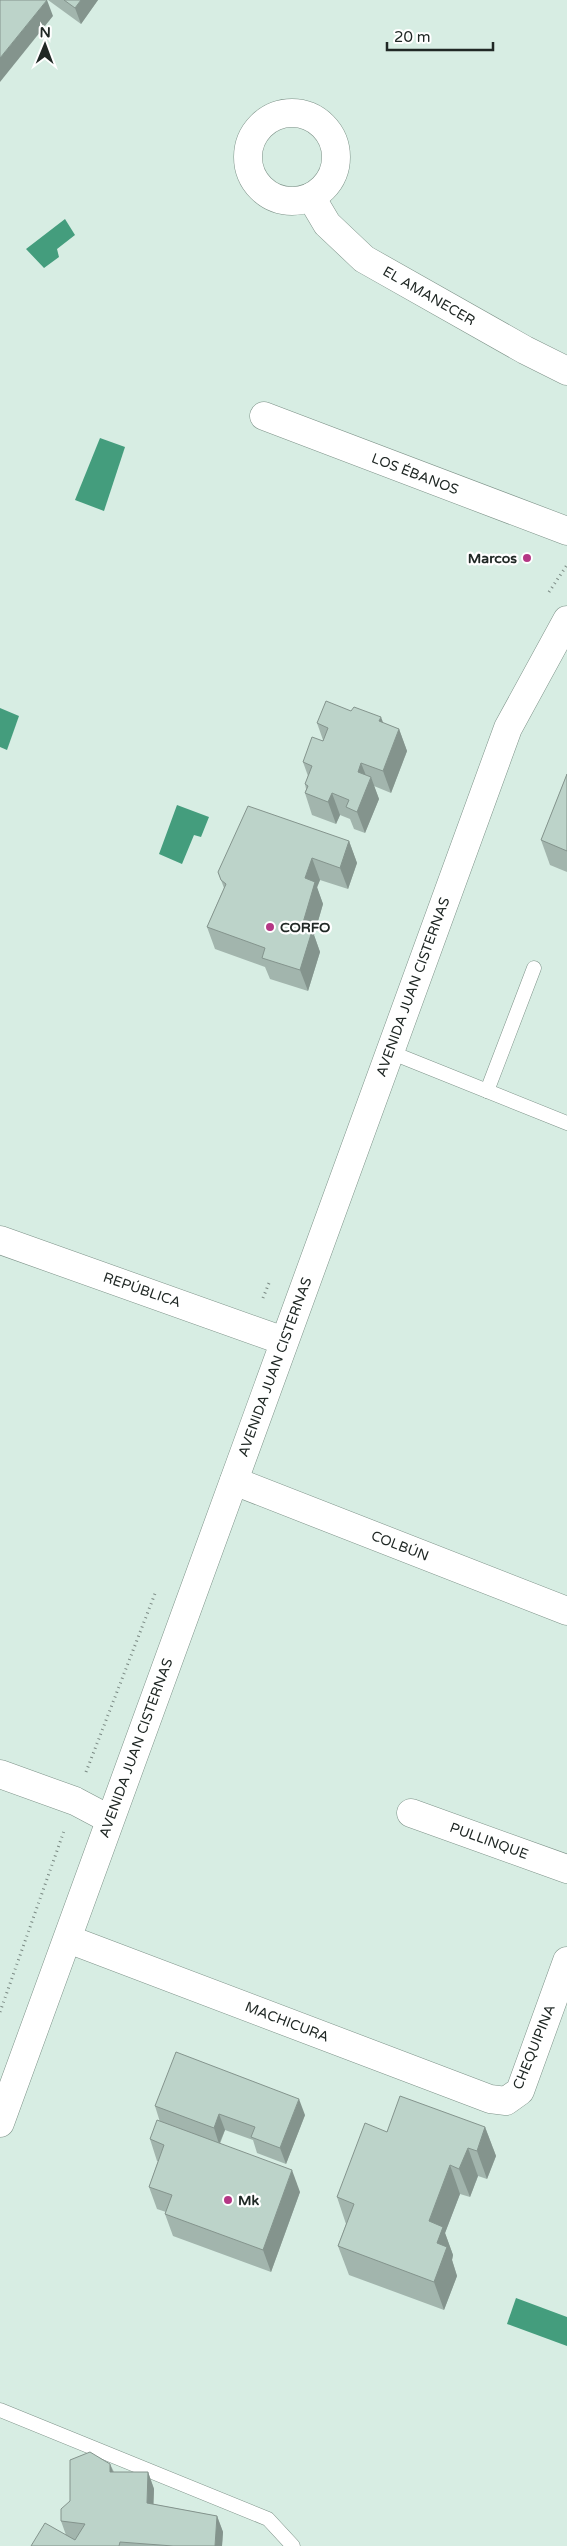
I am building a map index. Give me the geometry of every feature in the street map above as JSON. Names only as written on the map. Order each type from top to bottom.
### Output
[{"type":"street","name":"EL AMANECER","points":[[311,197],[328,224],[364,259],[525,350],[567,371]]},
{"type":"street","name":"LOS ÉBANOS","points":[[264,416],[567,531]]},
{"type":"street","name":"AVENIDA JUAN CISTERNAS","points":[[0,2123],[68,1939],[109,1819],[508,728],[567,620]]},
{"type":"street","name":"REPÚBLICA","points":[[0,1240],[284,1341]]},
{"type":"street","name":"COLBÚN","points":[[234,1481],[567,1611]]},
{"type":"street","points":[[0,1774],[75,1801],[109,1819]]},
{"type":"street","name":"PULLINQUE","points":[[411,1813],[567,1869]]},
{"type":"street","name":"MACHICURA","points":[[68,1939],[490,2099],[506,2101]]},
{"type":"street","name":"CHEQUIPINA","points":[[506,2101],[520,2091],[567,1961]]},
{"type":"lane","points":[[487,1091],[534,968]]},
{"type":"lane","points":[[390,1052],[567,1123]]},
{"type":"lane","points":[[0,2410],[268,2520],[293,2546]]},
{"type":"shaded area","points":[[65,219],[75,235],[57,249],[59,257],[44,268],[26,249]]},
{"type":"shaded area","points":[[100,438],[125,447],[104,511],[75,500]]},
{"type":"shaded area","points":[[0,708],[19,716],[7,750],[0,747]]},
{"type":"shaded area","points":[[177,805],[209,817],[201,837],[194,835],[182,864],[159,854]]},
{"type":"shaded area","points":[[516,2298],[567,2317],[567,2346],[507,2324]]},
{"type":"building","points":[[0,0],[47,0],[0,58]]},
{"type":"building","points":[[64,0],[81,0],[75,8]]},
{"type":"building","points":[[326,701],[351,711],[354,707],[381,717],[379,721],[399,729],[383,771],[361,763],[358,772],[371,777],[357,812],[346,807],[349,800],[332,793],[328,802],[305,793],[308,786],[305,784],[312,766],[303,762],[312,737],[323,741],[328,728],[317,723]]},
{"type":"building","points":[[567,774],[567,851],[541,840]]},
{"type":"building","name":"CORFO","points":[[248,806],[349,841],[340,868],[312,858],[305,878],[315,882],[302,926],[312,931],[300,970],[262,958],[265,948],[207,927],[226,884],[221,880],[218,872]]},
{"type":"building","points":[[176,2052],[299,2099],[280,2148],[251,2137],[255,2127],[219,2114],[214,2128],[155,2106]]},
{"type":"building","points":[[400,2096],[485,2127],[477,2151],[468,2148],[459,2169],[450,2165],[429,2221],[443,2227],[437,2243],[447,2247],[434,2282],[338,2246],[354,2204],[337,2197],[365,2123],[387,2132]]},
{"type":"building","name":"Mk","points":[[157,2120],[292,2170],[263,2250],[165,2214],[172,2195],[149,2187],[164,2145],[150,2139]]},
{"type":"building","points":[[90,2452],[110,2464],[110,2472],[148,2472],[147,2503],[217,2516],[215,2546],[173,2546],[120,2542],[119,2546],[31,2546],[45,2523],[75,2540],[85,2524],[61,2521],[61,2509],[70,2501],[70,2460]]},
{"type":"place","name":"Marcos","points":[[527,558]]},
{"type":"place","name":"CORFO","points":[[270,927]]},
{"type":"place","name":"Mk","points":[[228,2200]]}]
